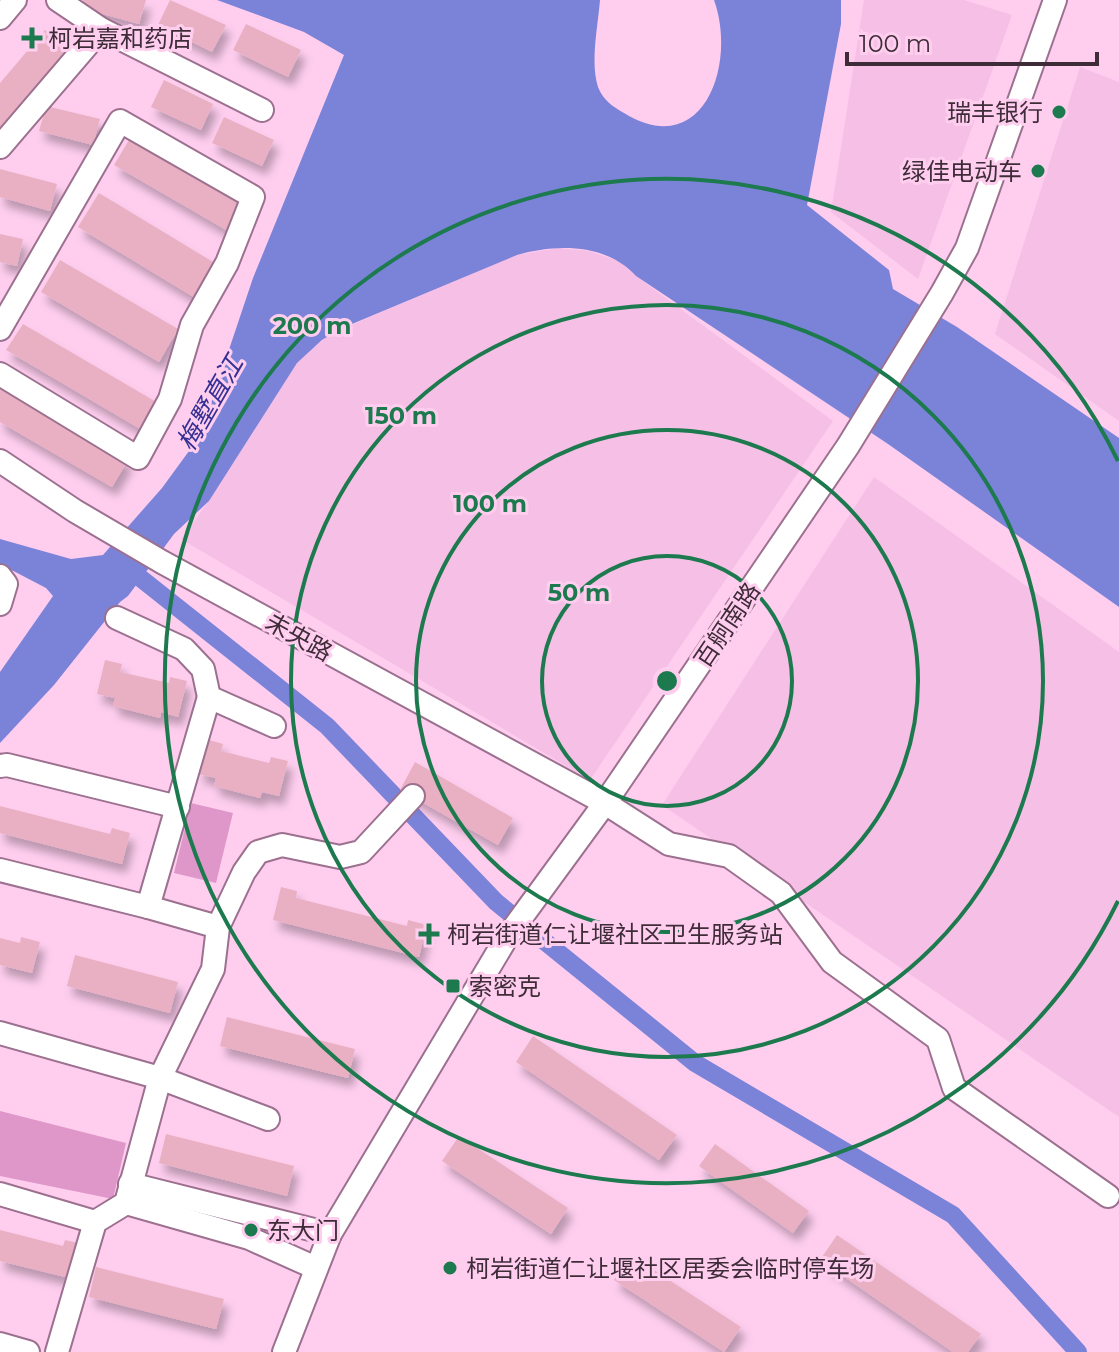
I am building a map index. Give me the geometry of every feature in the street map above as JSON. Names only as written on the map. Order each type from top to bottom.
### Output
[{"type":"street","points":[[0,18],[15,0]]},
{"type":"street","points":[[58,0],[101,29],[262,110]]},
{"type":"street","name":"百舸南路","points":[[284,1352],[330,1234],[507,937],[605,803],[848,446],[942,293],[967,248],[1055,0]]},
{"type":"street","points":[[0,147],[101,29]]},
{"type":"street","points":[[0,329],[120,121],[253,197],[227,263],[192,325],[170,399],[138,458],[0,374]]},
{"type":"street","name":"未央路","points":[[0,461],[75,511],[162,562],[605,803],[669,844],[729,856],[781,893],[832,962],[938,1039],[954,1088],[1108,1196]]},
{"type":"street","points":[[0,576],[6,584],[0,604]]},
{"type":"street","points":[[117,618],[184,649],[203,669],[209,697],[148,907]]},
{"type":"street","points":[[209,697],[274,726]]},
{"type":"street","points":[[0,766],[7,765],[178,807]]},
{"type":"street","points":[[57,1352],[95,1222],[128,1194],[160,1078],[213,969],[218,927],[244,872],[258,852],[282,845],[340,857],[361,852],[413,796]]},
{"type":"street","points":[[0,870],[218,927]]},
{"type":"street","points":[[0,1033],[160,1078],[268,1119]]},
{"type":"street","points":[[0,1194],[95,1222]]},
{"type":"street","points":[[128,1194],[330,1234]]},
{"type":"street","points":[[128,1194],[249,1238],[316,1268]]},
{"type":"street","points":[[0,1344],[28,1352]]},
{"type":"shaded area","points":[[864,0],[964,0],[1012,15],[918,279],[831,212]]},
{"type":"shaded area","points":[[1080,67],[1119,82],[1119,421],[995,334]]},
{"type":"shaded area","points":[[558,248],[589,251],[619,261],[833,421],[590,780],[181,539],[209,501],[297,363],[330,334],[517,255]]},
{"type":"shaded area","points":[[874,477],[1119,652],[1119,1117],[662,805]]},
{"type":"shaded area","points":[[191,803],[233,813],[216,883],[174,873]]},
{"type":"shaded area","points":[[0,1111],[126,1143],[113,1199],[0,1176]]},
{"type":"water","points":[[217,0],[600,0],[595,55],[600,92],[624,113],[652,125],[675,125],[694,115],[708,98],[717,76],[721,51],[720,25],[714,0],[841,0],[841,24],[807,205],[889,270],[893,289],[957,327],[1119,438],[1119,607],[888,444],[624,265],[595,252],[548,249],[517,255],[340,329],[322,340],[297,363],[209,501],[174,534],[128,596],[54,685],[0,743],[0,672],[53,596],[46,588],[0,564],[0,539],[71,559],[103,555],[162,488],[200,436],[253,278],[344,55],[304,32]]},
{"type":"building","points":[[83,0],[146,0],[139,24],[81,8]]},
{"type":"building","points":[[170,0],[226,25],[212,52],[158,25]]},
{"type":"building","points":[[246,24],[301,50],[288,77],[233,50]]},
{"type":"building","points":[[45,30],[68,48],[0,128],[0,83]]},
{"type":"building","points":[[164,80],[213,104],[201,130],[151,107]]},
{"type":"building","points":[[46,106],[100,119],[93,145],[39,131]]},
{"type":"building","points":[[224,117],[274,140],[262,166],[212,143]]},
{"type":"building","points":[[129,140],[243,205],[228,231],[114,165]]},
{"type":"building","points":[[0,169],[57,184],[50,211],[0,197]]},
{"type":"building","points":[[99,193],[218,265],[197,299],[78,227]]},
{"type":"building","points":[[0,234],[23,239],[17,266],[0,262]]},
{"type":"building","points":[[60,260],[178,329],[159,362],[41,292]]},
{"type":"building","points":[[23,324],[158,403],[142,430],[6,350]]},
{"type":"building","points":[[0,386],[128,460],[112,487],[0,422]]},
{"type":"building","points":[[105,660],[122,664],[120,672],[169,683],[170,677],[187,681],[178,717],[161,712],[160,718],[113,706],[115,698],[97,694]]},
{"type":"building","points":[[206,739],[223,744],[221,751],[269,763],[271,757],[288,761],[279,796],[262,792],[260,798],[214,786],[216,778],[198,774]]},
{"type":"building","points":[[415,762],[513,818],[498,845],[400,790]]},
{"type":"building","points":[[0,806],[110,834],[112,828],[130,833],[122,864],[0,833]]},
{"type":"building","points":[[281,887],[297,891],[296,898],[407,926],[408,920],[427,925],[419,957],[273,920]]},
{"type":"building","points":[[21,937],[40,942],[32,973],[0,965],[0,938],[20,943]]},
{"type":"building","points":[[75,955],[178,982],[170,1013],[67,986]]},
{"type":"building","points":[[227,1017],[355,1049],[348,1078],[220,1046]]},
{"type":"building","points":[[533,1036],[677,1135],[659,1160],[516,1062]]},
{"type":"building","points":[[166,1134],[294,1166],[287,1196],[159,1163]]},
{"type":"building","points":[[459,1136],[568,1208],[551,1234],[442,1161]]},
{"type":"building","points":[[715,1144],[809,1211],[793,1233],[699,1166]]},
{"type":"building","points":[[0,1230],[63,1246],[65,1240],[78,1243],[69,1278],[0,1261]]},
{"type":"building","points":[[837,1235],[981,1334],[968,1352],[953,1352],[820,1260]]},
{"type":"building","points":[[631,1255],[741,1327],[724,1352],[614,1280]]},
{"type":"building","points":[[96,1267],[224,1299],[216,1329],[89,1297]]},
{"type":"waterway","points":[[124,565],[327,726],[496,902],[695,1063],[953,1215],[1078,1352]]},
{"type":"place","name":"柯岩嘉和药店","points":[[32,38]]},
{"type":"place","name":"瑞丰银行","points":[[1059,112]]},
{"type":"place","name":"绿佳电动车","points":[[1038,171]]},
{"type":"place","name":"柯岩街道仁让堰社区卫生服务站","points":[[429,934]]},
{"type":"place","name":"索密克","points":[[453,986]]},
{"type":"place","name":"东大门","points":[[251,1230]]},
{"type":"place","name":"柯岩街道仁让堰社区居委会临时停车场","points":[[450,1268]]},
{"type":"water label","name":"梅墅直江","points":[[210,403]]}]
